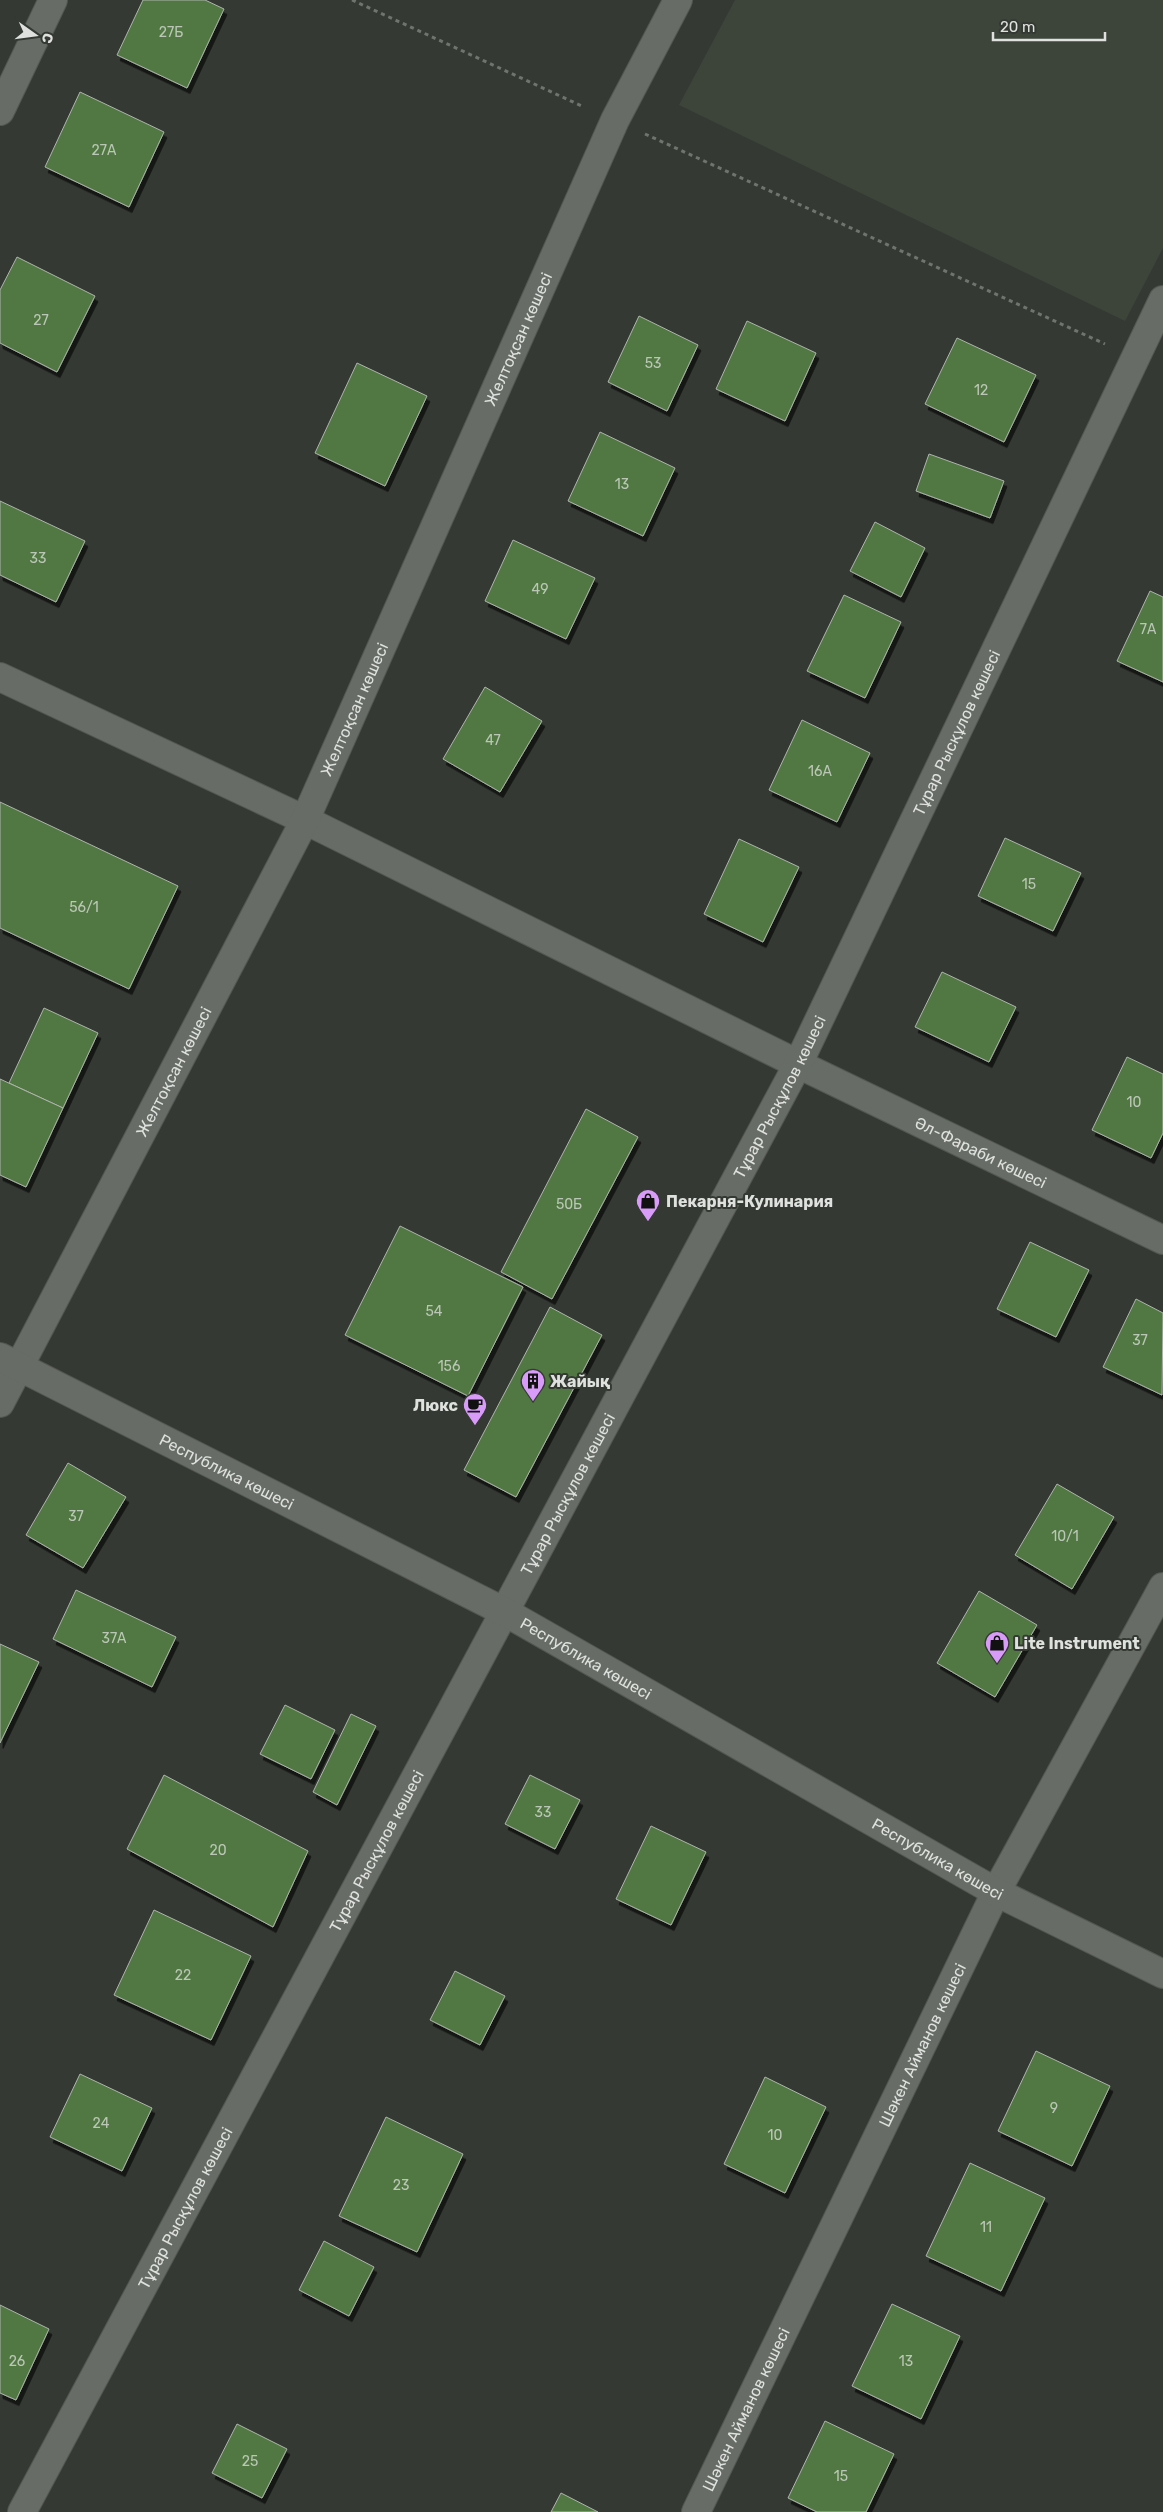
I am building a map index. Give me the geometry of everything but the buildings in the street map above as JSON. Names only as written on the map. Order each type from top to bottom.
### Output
[{"type":"street","points":[[0,111],[53,0]]},
{"type":"street","name":"Желтоқсан көшесі","points":[[0,1403],[10,1361],[305,820],[615,120],[678,0]]},
{"type":"street","name":"Тұрар Рысқұлов көшесі","points":[[22,2512],[798,1064],[1163,300]]},
{"type":"street","name":"Әл-Фараби көшесі","points":[[0,676],[305,820],[798,1064],[1163,1240]]},
{"type":"street","name":"Республика көшесі","points":[[10,1361],[504,1612],[996,1892],[1163,1974]]},
{"type":"street","name":"Шәкен Айманов көшесі","points":[[696,2512],[996,1892],[1163,1587]]},
{"type":"path","points":[[352,0],[1135,357]]},
{"type":"shaded area","points":[[735,0],[1163,0],[1163,248],[1125,321],[679,105]]},
{"type":"place","name":"Пекарня-Кулинария","points":[[648,1222]]},
{"type":"place","name":"Жайық","points":[[533,1402]]},
{"type":"place","name":"Люкс","points":[[475,1426]]},
{"type":"place","name":"Lite Instrument","points":[[997,1664]]}]
